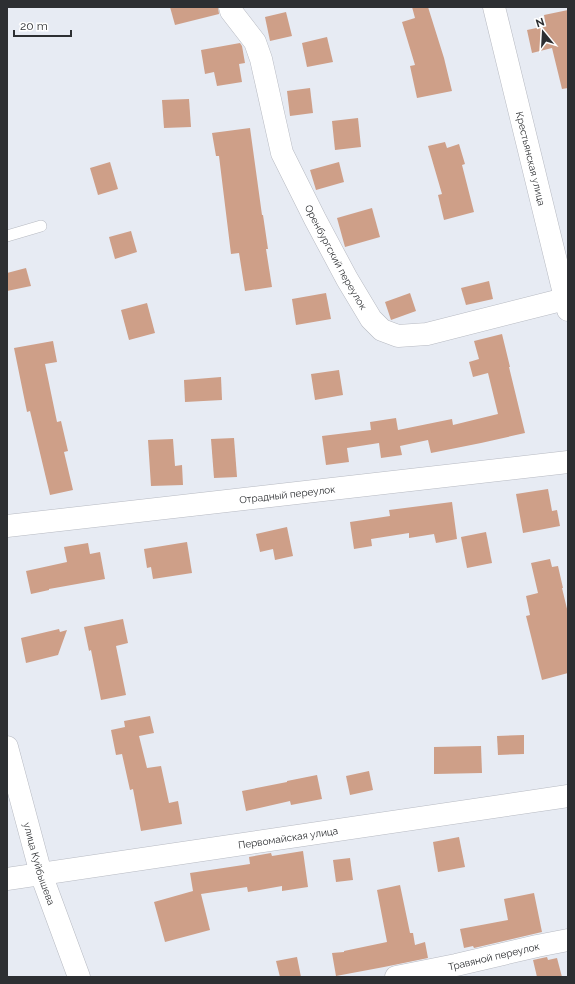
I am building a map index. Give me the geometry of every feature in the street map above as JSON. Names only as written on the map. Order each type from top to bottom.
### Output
[{"type":"street","name":"Оренбургский переулок","points":[[230,7],[231,11],[255,42],[261,59],[282,153],[347,279],[371,320],[382,330],[398,336],[426,334],[567,305]]},
{"type":"street","name":"Крестьянская улица","points":[[496,7],[567,305]]},
{"type":"street","name":"Отрадный переулок","points":[[7,526],[568,462]]},
{"type":"street","name":"улица Куйбышева","points":[[7,747],[41,874],[79,977]]},
{"type":"street","name":"Первомайская улица","points":[[7,880],[568,796]]},
{"type":"street","name":"Травяной переулок","points":[[396,977],[568,940]]},
{"type":"lane","points":[[7,236],[41,226]]},
{"type":"building","points":[[170,7],[218,7],[219,14],[175,25]]},
{"type":"building","points":[[412,7],[428,7],[444,58],[452,91],[417,98],[410,66],[415,65],[402,22],[415,18]]},
{"type":"building","points":[[568,10],[568,88],[562,89],[552,48],[532,53],[527,30],[546,26],[544,15]]},
{"type":"building","points":[[286,12],[292,36],[270,41],[265,17]]},
{"type":"building","points":[[327,37],[333,62],[307,67],[302,43]]},
{"type":"building","points":[[240,43],[242,46],[245,63],[239,64],[242,82],[217,86],[214,72],[205,74],[201,50]]},
{"type":"building","points":[[310,88],[313,113],[290,116],[287,91]]},
{"type":"building","points":[[189,99],[191,127],[164,128],[162,100]]},
{"type":"building","points":[[358,118],[361,147],[335,150],[332,121]]},
{"type":"building","points":[[250,128],[268,249],[266,249],[272,287],[245,291],[239,253],[231,254],[219,156],[216,156],[212,133]]},
{"type":"building","points":[[445,142],[447,148],[459,144],[465,164],[462,165],[474,212],[444,220],[438,195],[442,194],[428,146]]},
{"type":"building","points":[[110,162],[118,189],[98,195],[90,168]]},
{"type":"building","points":[[339,162],[344,182],[316,190],[310,170]]},
{"type":"building","points":[[372,208],[380,237],[345,247],[337,218]]},
{"type":"building","points":[[131,231],[137,252],[115,259],[109,237]]},
{"type":"building","points":[[26,268],[31,286],[7,291],[7,273]]},
{"type":"building","points":[[489,281],[493,299],[466,305],[461,288]]},
{"type":"building","points":[[326,293],[331,319],[296,325],[292,299]]},
{"type":"building","points":[[410,293],[416,311],[391,320],[385,302]]},
{"type":"building","points":[[147,303],[155,333],[129,340],[121,310]]},
{"type":"building","points":[[502,334],[525,433],[431,453],[428,440],[400,446],[402,455],[381,458],[379,443],[347,448],[349,462],[326,465],[322,436],[371,430],[370,422],[396,418],[398,430],[452,419],[453,425],[498,414],[488,373],[473,377],[469,362],[479,359],[474,341]]},
{"type":"building","points":[[53,341],[57,362],[45,364],[57,422],[61,421],[68,451],[64,452],[73,490],[50,495],[30,411],[27,412],[14,348]]},
{"type":"building","points":[[339,370],[343,395],[315,400],[311,374]]},
{"type":"building","points":[[221,377],[222,400],[185,402],[184,380]]},
{"type":"building","points":[[234,438],[237,477],[214,478],[211,439]]},
{"type":"building","points":[[173,439],[175,466],[182,465],[183,485],[151,486],[148,440]]},
{"type":"building","points":[[548,489],[552,511],[557,510],[560,526],[523,533],[516,494]]},
{"type":"building","points":[[452,502],[457,539],[436,543],[434,534],[409,538],[409,533],[371,539],[372,546],[354,549],[350,522],[390,516],[389,510]]},
{"type":"building","points":[[287,527],[293,556],[275,560],[273,549],[260,552],[256,534]]},
{"type":"building","points":[[486,532],[492,563],[467,568],[461,537]]},
{"type":"building","points":[[187,542],[192,573],[153,579],[151,567],[147,568],[144,549]]},
{"type":"building","points":[[88,543],[90,554],[100,552],[105,579],[49,589],[31,594],[26,571],[67,562],[64,547]]},
{"type":"building","points":[[550,559],[552,567],[558,566],[568,613],[568,673],[542,680],[526,616],[530,615],[526,596],[538,593],[531,563]]},
{"type":"building","points":[[123,619],[128,643],[116,646],[126,695],[101,700],[91,650],[89,651],[84,627]]},
{"type":"building","points":[[59,629],[60,632],[67,630],[58,655],[26,663],[21,638]]},
{"type":"building","points":[[150,716],[154,733],[139,736],[147,768],[161,766],[169,803],[178,801],[182,824],[141,831],[133,789],[130,790],[122,754],[116,755],[111,730],[125,727],[124,721]]},
{"type":"building","points":[[524,735],[524,754],[498,755],[497,736]]},
{"type":"building","points":[[481,746],[482,773],[434,774],[434,747]]},
{"type":"building","points":[[369,771],[373,790],[350,795],[346,776]]},
{"type":"building","points":[[317,775],[322,799],[291,805],[290,801],[246,811],[242,791]]},
{"type":"building","points":[[459,837],[465,867],[438,872],[433,842]]},
{"type":"building","points":[[303,851],[308,887],[282,891],[282,886],[248,892],[247,887],[201,894],[210,930],[165,942],[154,902],[193,891],[190,873],[250,864],[249,857],[271,853],[272,856]]},
{"type":"building","points":[[350,858],[353,880],[336,882],[333,860]]},
{"type":"building","points":[[400,885],[410,933],[413,933],[415,945],[425,942],[428,958],[336,976],[332,953],[344,952],[387,942],[377,890]]},
{"type":"building","points":[[534,893],[542,932],[474,948],[473,946],[464,948],[460,929],[508,920],[504,899]]},
{"type":"building","points":[[297,957],[301,977],[280,977],[276,961]]},
{"type":"building","points":[[547,957],[548,960],[557,958],[562,977],[537,977],[533,960]]}]
